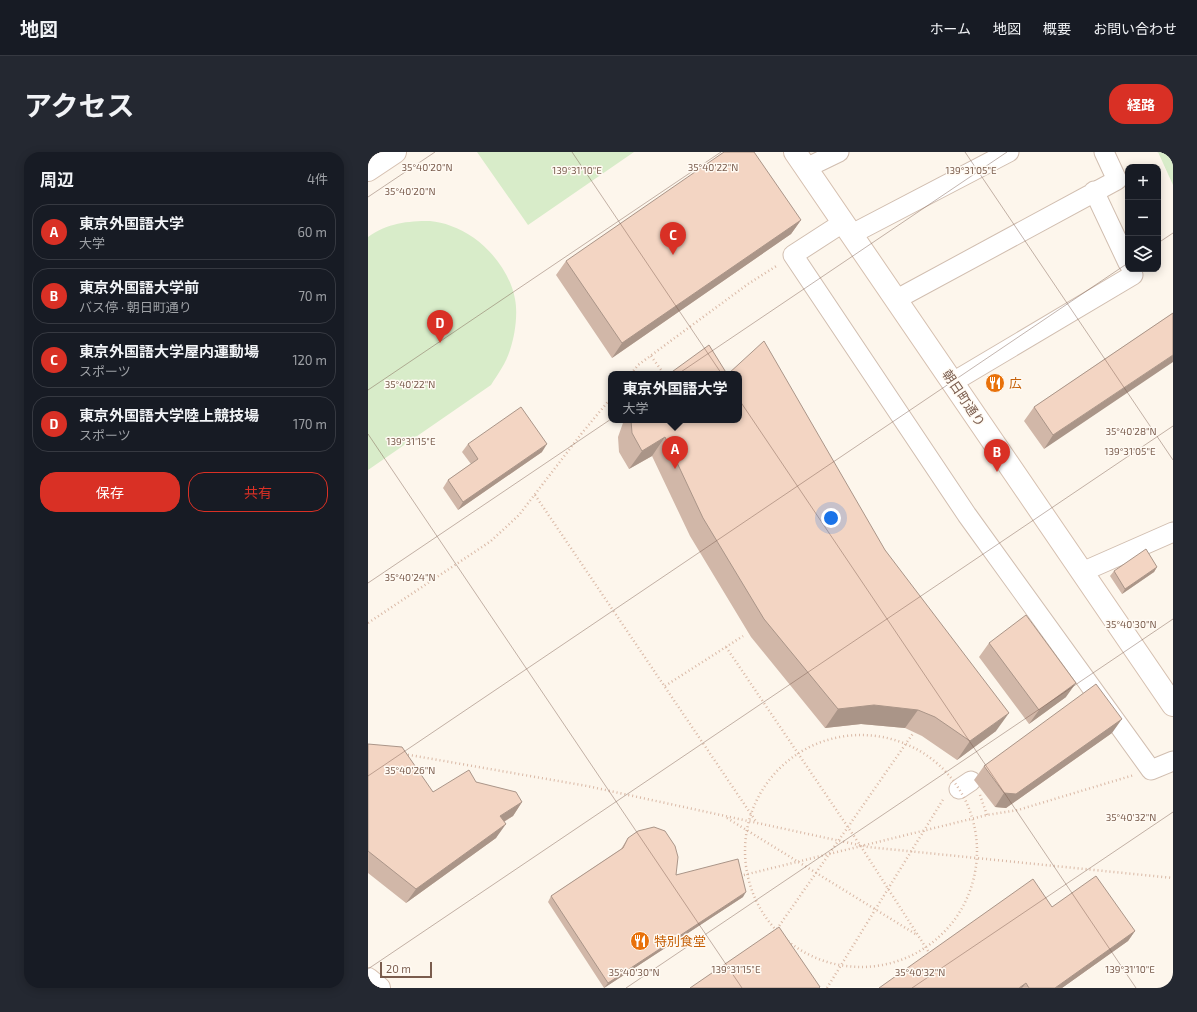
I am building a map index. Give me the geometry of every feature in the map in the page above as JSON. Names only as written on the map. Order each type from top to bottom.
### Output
[{"type":"street","points":[[368,170],[395,152]]},
{"type":"street","points":[[800,160],[839,152]]},
{"type":"street","points":[[1009,152],[793,255],[967,515],[1151,770],[1173,761]]},
{"type":"street","points":[[897,299],[1116,180],[1104,152]]},
{"type":"street","name":"朝日町通り","points":[[800,160],[954,382],[1173,705]]},
{"type":"street","points":[[1094,191],[1125,257]]},
{"type":"street","points":[[954,382],[1133,274],[1132,272]]},
{"type":"street","points":[[1082,572],[1173,532]]},
{"type":"street","points":[[368,979],[379,988]]},
{"type":"path","points":[[633,371],[638,365],[748,284],[793,255]]},
{"type":"path","points":[[651,356],[662,371]]},
{"type":"path","points":[[368,624],[491,541],[519,515],[608,402]]},
{"type":"path","points":[[535,495],[757,823]]},
{"type":"path","points":[[665,686],[743,636]]},
{"type":"path","points":[[726,647],[860,846],[931,956]]},
{"type":"path","points":[[774,933],[914,732]]},
{"type":"path","points":[[860,735],[880,737],[893,740],[917,750],[933,760],[957,785],[968,807],[974,826],[977,845],[976,865],[970,890],[955,919],[942,934],[926,947],[909,957],[891,963],[871,967],[852,967],[832,964],[802,951],[781,936],[768,921],[758,904],[749,880],[745,847],[748,828],[753,809],[762,791],[778,771],[804,750],[822,742],[841,737],[860,735]]},
{"type":"path","points":[[399,753],[587,786],[860,846],[1173,878]]},
{"type":"path","points":[[738,877],[924,830],[987,815],[1018,810],[1151,770]]},
{"type":"path","points":[[827,988],[924,830],[957,785]]},
{"type":"path","points":[[725,816],[919,937]]},
{"type":"green space","points":[[477,152],[634,152],[528,225]]},
{"type":"green space","points":[[1158,152],[1173,152],[1173,185]]},
{"type":"green space","points":[[430,221],[448,225],[473,237],[492,254],[500,264],[512,287],[516,305],[515,331],[512,344],[504,364],[491,385],[368,470],[368,237],[375,232],[390,226]]},
{"type":"building","points":[[724,152],[754,152],[801,220],[622,343],[566,261]]},
{"type":"building","points":[[1173,313],[1173,355],[1053,435],[1034,407]]},
{"type":"building","points":[[764,341],[885,550],[1009,713],[970,741],[935,717],[918,710],[874,705],[838,709],[764,619],[703,518],[665,437],[642,451],[632,433],[631,423],[742,423],[742,371],[731,371]]},
{"type":"building","points":[[709,345],[725,371],[673,371]]},
{"type":"building","points":[[521,407],[547,444],[463,502],[448,480],[478,459],[468,444]]},
{"type":"building","points":[[1146,549],[1157,567],[1125,589],[1114,571]]},
{"type":"building","points":[[1026,615],[1076,683],[1039,710],[989,643]]},
{"type":"building","points":[[1096,684],[1122,719],[1016,794],[1004,793],[984,766]]},
{"type":"building","points":[[368,744],[402,747],[433,792],[469,770],[476,782],[516,792],[522,802],[500,816],[506,824],[416,889],[368,851]]},
{"type":"building","points":[[654,827],[665,831],[675,846],[678,857],[676,875],[738,859],[746,892],[608,983],[551,896],[623,848],[628,838],[638,831]]},
{"type":"building","points":[[1096,876],[1135,931],[1055,988],[1029,988],[1026,983],[1019,988],[879,988],[1033,879],[1052,907]]},
{"type":"building","points":[[779,927],[820,987],[819,988],[690,988]]},
{"type":"place","name":"東京外国語大学屋内運動場","points":[[673,255]]},
{"type":"place","name":"東京外国語大学陸上競技場","points":[[440,343]]},
{"type":"place","name":"広","points":[[995,383]]},
{"type":"place","name":"東京外国語大学","points":[[675,469]]},
{"type":"place","name":"東京外国語大学前","points":[[997,472]]},
{"type":"place","name":"特別食堂","points":[[640,941]]}]
